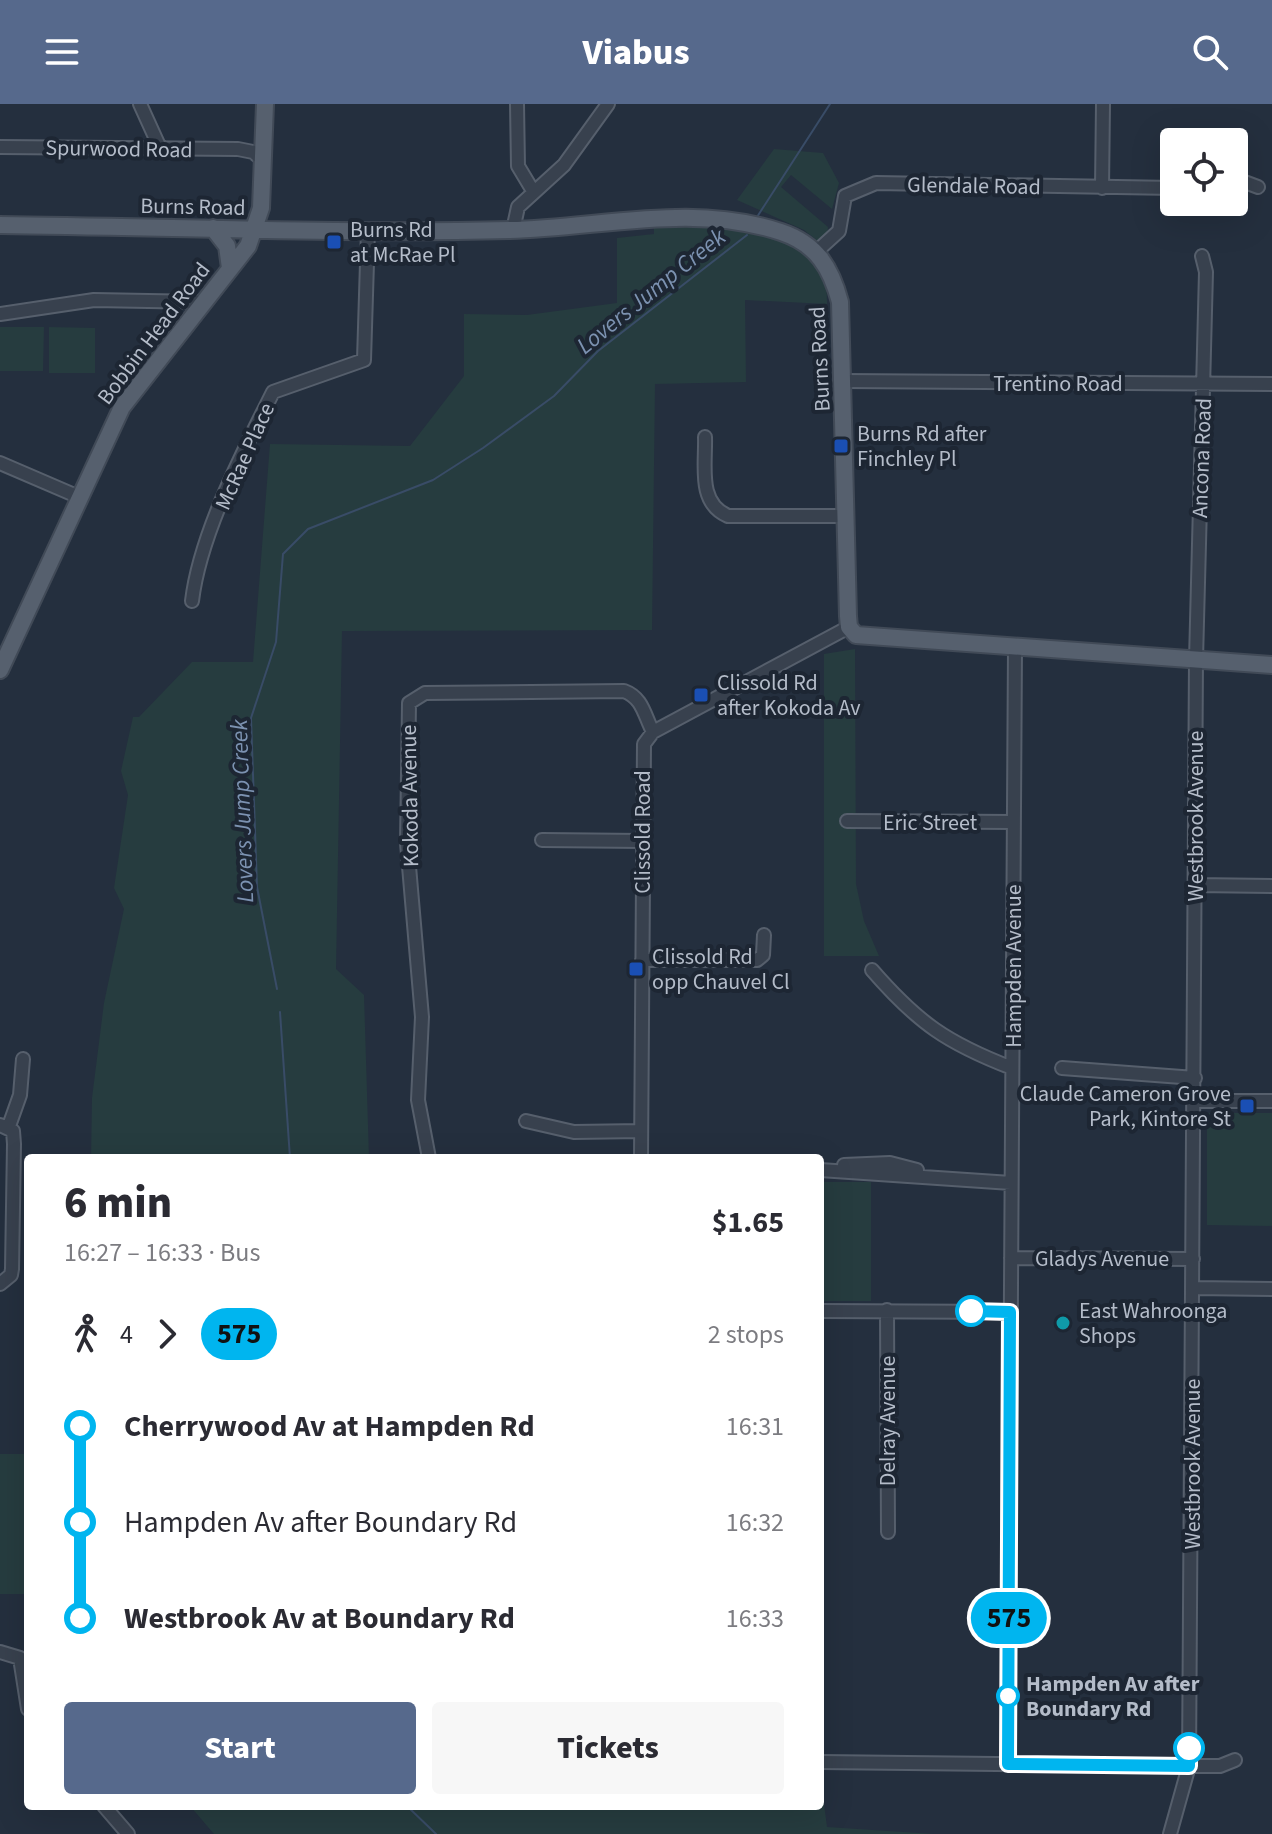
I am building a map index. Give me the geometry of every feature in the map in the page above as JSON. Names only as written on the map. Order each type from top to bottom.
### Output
[{"type":"main road","name":"Bobbin Head Road","points":[[0,670],[122,407],[248,246],[261,208],[265,104]]},
{"type":"main road","name":"Burns Road","points":[[0,225],[513,230],[686,217],[780,232],[803,241],[816,252],[832,275],[840,302],[849,627]]},
{"type":"main road","points":[[213,228],[227,246],[230,268]]},
{"type":"main road","points":[[849,627],[861,637],[1272,665]]},
{"type":"street","points":[[140,104],[160,148]]},
{"type":"street","points":[[517,104],[518,166],[533,191]]},
{"type":"street","points":[[513,230],[518,207],[564,165],[608,104]]},
{"type":"street","points":[[1102,188],[1103,104]]},
{"type":"street","name":"Spurwood Road","points":[[238,149],[264,137]]},
{"type":"street","name":"Spurwood Road","points":[[0,147],[238,149],[253,152],[264,161]]},
{"type":"street","points":[[1248,183],[1258,187]]},
{"type":"street","name":"Glendale Road","points":[[816,252],[839,231],[845,196],[865,186],[1160,188]]},
{"type":"street","name":"McRae Place","points":[[192,601],[196,573],[206,542],[273,392],[364,360],[368,230]]},
{"type":"street","name":"Ancona Road","points":[[1196,660],[1206,272],[1202,256]]},
{"type":"street","points":[[0,314],[94,300],[203,302]]},
{"type":"street","name":"Trentino Road","points":[[843,381],[1272,384]]},
{"type":"street","points":[[705,437],[706,496],[720,513],[737,516],[847,516]]},
{"type":"street","points":[[0,463],[79,497]]},
{"type":"street","points":[[653,732],[849,627]]},
{"type":"street","name":"Hampden Avenue","points":[[1008,1764],[1015,648]]},
{"type":"street","name":"Westbrook Avenue","points":[[1170,1834],[1189,1766],[1196,660]]},
{"type":"street","name":"Kokoda Avenue","points":[[428,1154],[418,1100],[422,1017],[407,843],[409,703],[425,693],[624,691],[636,697],[653,732]]},
{"type":"street","name":"Clissold Road","points":[[641,1154],[643,753],[653,732]]},
{"type":"street","name":"Eric Street","points":[[847,821],[1013,822]]},
{"type":"street","points":[[542,840],[642,841]]},
{"type":"street","points":[[1195,885],[1272,886]]},
{"type":"street","points":[[642,960],[757,960],[763,955],[764,935]]},
{"type":"street","points":[[872,970],[920,1021],[947,1040],[1012,1068]]},
{"type":"street","points":[[0,1284],[11,1275],[12,1269],[14,1144],[4,1126],[20,1095],[23,1059]]},
{"type":"street","points":[[1062,1068],[1195,1078]]},
{"type":"street","points":[[1195,1101],[1272,1101]]},
{"type":"street","points":[[526,1121],[574,1132],[641,1131]]},
{"type":"street","points":[[824,1169],[849,1164],[890,1163],[947,1179],[1011,1183]]},
{"type":"street","name":"Gladys Avenue","points":[[1011,1258],[1193,1259]]},
{"type":"street","points":[[1193,1288],[1272,1289]]},
{"type":"street","name":"Delray Avenue","points":[[887,1310],[888,1532]]},
{"type":"street","points":[[824,1311],[1010,1312]]},
{"type":"street","points":[[0,1652],[20,1658],[24,1684]]},
{"type":"street","points":[[824,1762],[1220,1766],[1235,1760]]},
{"type":"street","points":[[107,1810],[128,1834]]},
{"type":"green space","points":[[774,149],[823,153],[839,183],[832,209],[791,175],[781,187],[828,227],[827,236],[819,242],[804,230],[737,200]]},
{"type":"green space","points":[[726,225],[765,232],[798,243],[819,264],[825,281],[827,304],[745,300],[746,382],[655,384],[652,630],[342,631],[336,969],[364,995],[369,1154],[91,1154],[92,1098],[104,1003],[124,909],[114,888],[128,795],[121,771],[133,717],[139,717],[192,662],[253,662],[270,444],[410,446],[464,376],[464,314],[527,315],[617,303],[617,238],[654,234],[654,227]]},
{"type":"green space","points":[[0,327],[44,327],[43,371],[0,371]]},
{"type":"green space","points":[[49,327],[95,328],[95,373],[49,373]]},
{"type":"green space","points":[[855,649],[856,884],[864,921],[879,956],[824,956],[824,654]]},
{"type":"green space","points":[[1207,1113],[1272,1113],[1272,1226],[1207,1225]]},
{"type":"green space","points":[[824,1182],[871,1182],[871,1301],[824,1301]]},
{"type":"green space","points":[[0,1454],[24,1454],[24,1594],[0,1594]]},
{"type":"green space","points":[[824,1804],[827,1827],[934,1834],[214,1834],[193,1810],[824,1810]]},
{"type":"waterway","name":"Lovers Jump Creek","points":[[757,217],[830,104]]},
{"type":"waterway","name":"Lovers Jump Creek","points":[[277,989],[257,887],[251,718],[276,642],[283,554],[308,529],[433,480],[483,448],[554,396],[598,351],[747,235]]},
{"type":"waterway","name":"Lovers Jump Creek","points":[[280,1012],[290,1154]]},
{"type":"waterway","name":"Lovers Jump Creek","points":[[411,1810],[436,1834]]},
{"type":"bus line","name":"575","points":[[971,1311],[1010,1312],[1008,1764],[1189,1766],[1189,1748]]},
{"type":"place","name":"Burns Rd at McRae Pl","points":[[334,242]]},
{"type":"place","name":"Burns Rd after Finchley Pl","points":[[841,446]]},
{"type":"place","name":"Clissold Rd after Kokoda Av","points":[[701,695]]},
{"type":"place","name":"Clissold Rd opp Chauvel Cl","points":[[636,969]]},
{"type":"place","name":"Claude Cameron Grove Park, Kintore St","points":[[1247,1106]]},
{"type":"place","name":"East Wahroonga Shops","points":[[1063,1323]]},
{"type":"place","name":"Hampden Av after Boundary Rd","points":[[1008,1696]]}]
